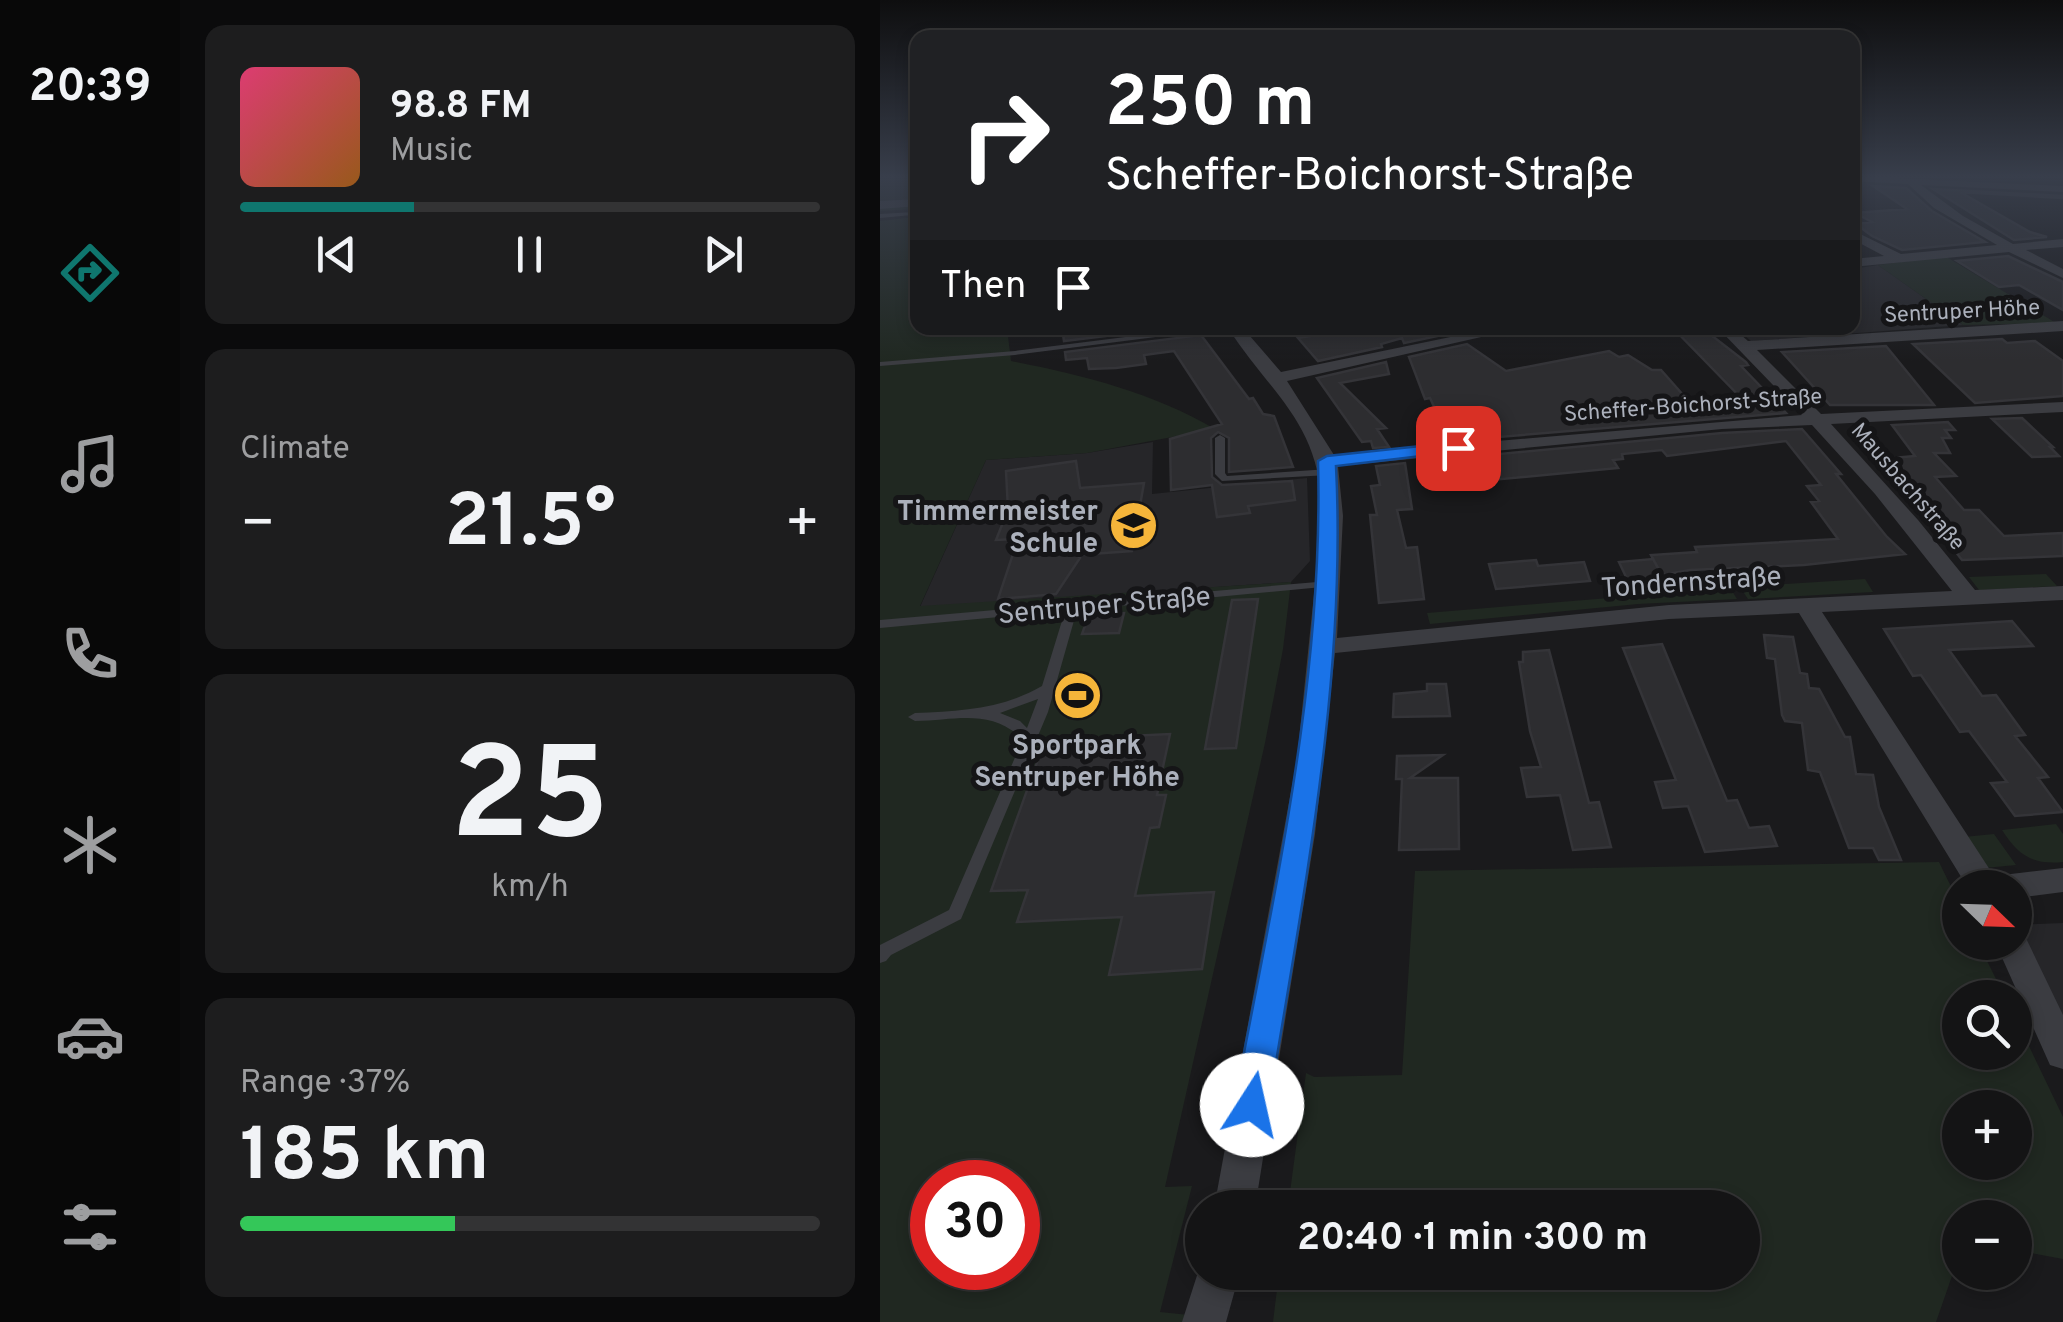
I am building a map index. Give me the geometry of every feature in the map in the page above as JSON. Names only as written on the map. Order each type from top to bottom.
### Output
[{"type":"street","points":[[1860,238],[1896,257]]},
{"type":"street","points":[[1996,238],[2063,274]]},
{"type":"street","points":[[1860,262],[2063,243]]},
{"type":"street","name":"Sentruper Höhe","points":[[1744,346],[2063,326]]},
{"type":"street","points":[[1237,1190],[1291,879],[1329,584],[1328,466],[1278,378],[1241,335]]},
{"type":"street","points":[[1278,378],[1480,335]]},
{"type":"street","name":"Mausbachstraße","points":[[1732,335],[1816,417],[1896,504],[1967,596]]},
{"type":"street","name":"Scheffer-Boichorst-Straße","points":[[1328,466],[1562,436],[1816,417],[2063,407]]},
{"type":"street","name":"Tondernstraße","points":[[1324,646],[1669,612],[2063,594]]},
{"type":"street","points":[[1805,603],[1974,870]]},
{"type":"street","points":[[2032,884],[2063,880]]},
{"type":"street","points":[[2019,960],[2063,1054]]},
{"type":"street","points":[[1204,1322],[1214,1290]]},
{"type":"lane","points":[[880,364],[1154,335]]},
{"type":"lane","points":[[1220,438],[1220,474],[1226,479],[1328,466]]},
{"type":"lane","name":"Sentruper Straße","points":[[880,624],[1329,584]]},
{"type":"lane","points":[[880,956],[955,914],[1030,738],[1072,607]]},
{"type":"lane","points":[[915,717],[989,714],[1023,704],[1048,688]]},
{"type":"lane","points":[[989,714],[1015,724],[1030,738]]},
{"type":"shaded area","name":"Sportpark Sentruper Höhe","points":[[880,238],[910,238],[910,335],[1008,335],[1011,361],[1116,386],[1215,429],[1087,453],[986,460],[920,606],[1291,582],[1265,743],[1165,1187],[1192,1186],[1185,1190],[1185,1214],[1160,1312],[1189,1315],[1186,1322],[880,1322]]},
{"type":"shaded area","points":[[1945,256],[2056,323],[1963,325],[1878,265]]},
{"type":"shaded area","points":[[1878,265],[1963,325],[1860,333],[1860,268]]},
{"type":"shaded area","points":[[1744,335],[1830,335],[1751,341]]},
{"type":"shaded area","name":"Timmermeister Schule","points":[[1153,442],[1152,494],[1307,478],[1310,561],[1291,582],[920,607],[986,460],[1087,453]]},
{"type":"shaded area","points":[[2046,574],[2057,586],[1979,590],[1969,577]]},
{"type":"shaded area","points":[[1865,579],[1873,592],[1748,599],[1740,587]]},
{"type":"shaded area","points":[[1730,588],[1737,599],[1638,604],[1430,624],[1427,613]]},
{"type":"shaded area","points":[[2056,824],[2063,834],[2063,862],[2034,860],[2014,846],[2002,830]]},
{"type":"shaded area","points":[[1994,834],[2016,865],[1985,868],[1964,837]]},
{"type":"shaded area","points":[[1939,862],[1943,870],[1942,960],[1986,960],[1996,980],[1942,980],[1942,1070],[2032,1070],[2032,1052],[2063,1117],[2063,1259],[2032,1253],[2032,1200],[1942,1200],[1942,1290],[1947,1290],[1936,1322],[1273,1322],[1277,1290],[1760,1290],[1760,1190],[1290,1190],[1306,1073],[1314,1077],[1402,1075],[1415,871]]},
{"type":"shaded area","points":[[2063,923],[2063,1024],[2032,960],[2032,924]]},
{"type":"building","points":[[1876,238],[1978,238],[1985,242],[1902,250]]},
{"type":"building","points":[[2008,256],[2063,282],[2063,310],[2019,285],[1999,287],[1957,261]]},
{"type":"building","points":[[1063,335],[1113,335],[1064,341]]},
{"type":"building","points":[[1201,335],[1249,399],[1253,398],[1263,414],[1274,416],[1293,467],[1229,472],[1229,438],[1218,432],[1211,438],[1212,477],[1222,485],[1292,481],[1295,500],[1248,506],[1250,513],[1217,517],[1212,485],[1171,490],[1170,439],[1222,424],[1174,351],[1144,355],[1146,364],[1116,368],[1089,369],[1087,358],[1066,360],[1065,352]]},
{"type":"building","points":[[1442,335],[1404,343],[1402,338],[1381,344],[1382,347],[1318,361],[1298,338]]},
{"type":"building","points":[[1680,335],[1711,335],[1746,362],[1748,365],[1741,366],[1786,413],[1450,441],[1430,398],[1425,399],[1409,357],[1467,344],[1506,371],[1609,351],[1619,357],[1628,355],[1652,370],[1661,370],[1692,405],[1743,400]]},
{"type":"building","points":[[2002,339],[2007,343],[2035,341],[2063,361],[2063,396],[1975,403],[1913,344]]},
{"type":"building","points":[[1886,346],[1934,405],[1830,405],[1782,352]]},
{"type":"building","points":[[1386,362],[1389,374],[1340,383],[1386,428],[1377,429],[1389,447],[1373,448],[1371,441],[1362,442],[1317,378]]},
{"type":"building","points":[[2022,418],[2059,456],[2032,457],[1992,419]]},
{"type":"building","points":[[1948,422],[1955,430],[1945,430],[1951,438],[1942,438],[1950,453],[1934,453],[1956,476],[1935,477],[1964,510],[1979,510],[2004,536],[2063,533],[2063,556],[1962,560],[1931,520],[1935,520],[1881,459],[1915,456],[1892,425]]},
{"type":"building","points":[[1802,429],[1887,537],[1905,554],[1662,575],[1651,555],[1697,552],[1695,547],[1838,539],[1811,502],[1819,501],[1807,486],[1821,485],[1786,441],[1667,456],[1662,450],[1622,454],[1623,459],[1613,460],[1618,468],[1481,481],[1479,476],[1465,477],[1457,458],[1722,433]]},
{"type":"building","points":[[1076,461],[1080,488],[1144,483],[1132,551],[1077,555],[1080,558],[1056,594],[998,599],[1018,539],[996,540],[1008,510],[1006,471]]},
{"type":"building","points":[[1405,463],[1412,509],[1397,510],[1406,548],[1417,547],[1424,599],[1379,603],[1370,515],[1377,515],[1371,486],[1380,485],[1376,466]]},
{"type":"building","points":[[1653,559],[1663,578],[1628,581],[1619,562]]},
{"type":"building","points":[[1536,560],[1538,566],[1584,562],[1590,581],[1496,589],[1489,564]]},
{"type":"building","points":[[1258,599],[1236,748],[1205,749],[1232,600]]},
{"type":"building","points":[[1124,613],[1119,633],[1082,634],[1089,615]]},
{"type":"building","points":[[2012,621],[2033,646],[1949,650],[1982,696],[1996,695],[2025,735],[2015,736],[2048,777],[2038,778],[2063,812],[2015,816],[1991,783],[2007,782],[1969,731],[1960,732],[1921,675],[1913,676],[1884,629]]},
{"type":"building","points":[[1764,635],[1793,637],[1800,673],[1807,674],[1809,688],[1819,689],[1845,737],[1850,737],[1856,774],[1873,775],[1879,807],[1901,860],[1879,860],[1873,848],[1849,848],[1820,772],[1808,770],[1802,723],[1785,721],[1782,715],[1775,659],[1767,658]]},
{"type":"building","points":[[1662,644],[1727,801],[1737,800],[1749,828],[1769,826],[1777,846],[1705,852],[1688,806],[1663,808],[1655,782],[1676,780],[1623,648]]},
{"type":"building","points":[[1549,650],[1589,803],[1599,802],[1611,847],[1573,850],[1560,795],[1527,797],[1521,768],[1541,767],[1530,731],[1519,662],[1523,662],[1523,652]]},
{"type":"building","points":[[1427,684],[1446,684],[1450,716],[1393,717],[1394,694],[1427,691]]},
{"type":"building","points":[[1170,734],[1157,795],[1166,795],[1159,827],[1150,828],[1135,896],[1214,892],[1202,969],[1109,975],[1122,917],[1017,922],[1028,890],[991,891],[1045,740]]},
{"type":"building","points":[[1443,755],[1410,778],[1458,778],[1459,849],[1399,850],[1402,779],[1396,779],[1397,756]]},
{"type":"place","name":"Timmermeister Schule","points":[[1133,526]]},
{"type":"place","name":"Sportpark Sentruper Höhe","points":[[1077,696]]},
{"type":"route","points":[[1252,1105],[1291,879],[1324,646],[1330,548],[1327,461],[1458,448]]}]
